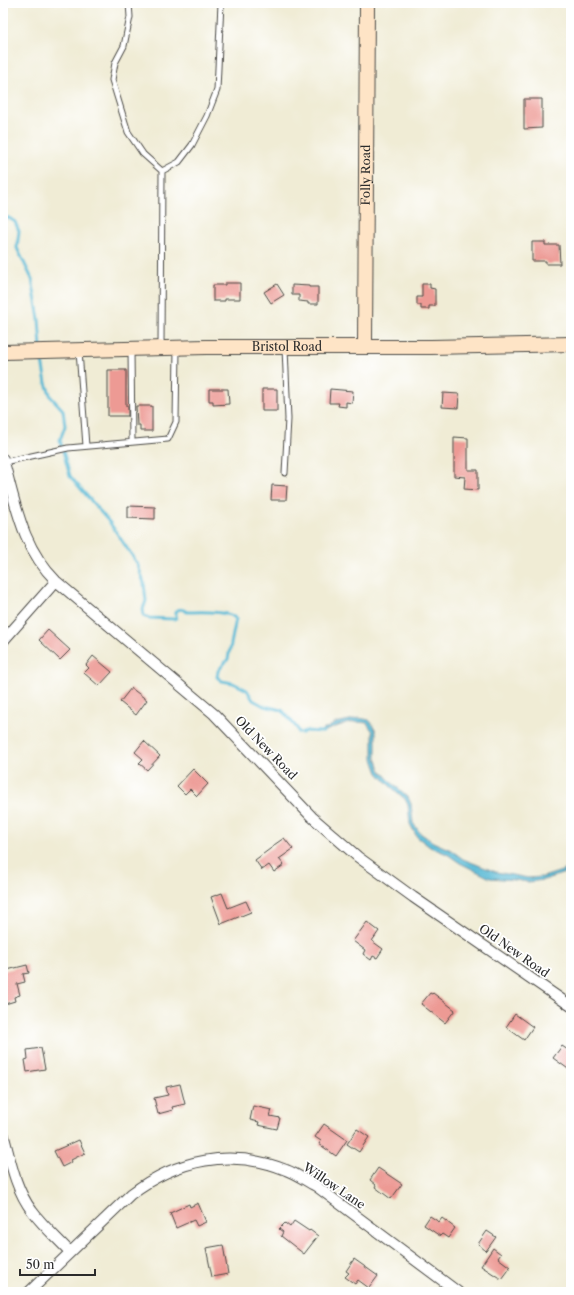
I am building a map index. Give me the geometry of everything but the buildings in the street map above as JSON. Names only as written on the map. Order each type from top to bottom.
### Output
[{"type":"main road","name":"Folly Road","points":[[365,346],[367,3]]},
{"type":"main road","name":"Bristol Road","points":[[3,352],[161,348],[365,346],[431,347],[571,344]]},
{"type":"street","name":"Old New Road","points":[[3,460],[27,541],[40,564],[56,581],[214,714],[312,816],[358,858],[571,1006]]},
{"type":"street","points":[[3,641],[56,581]]},
{"type":"street","points":[[3,1133],[18,1187],[24,1199],[44,1226],[70,1252]]},
{"type":"street","name":"Willow Lane","points":[[29,1292],[130,1194],[144,1184],[179,1167],[203,1161],[228,1158],[241,1159],[279,1167],[316,1186],[458,1292]]},
{"type":"lane","points":[[129,3],[130,17],[124,46],[115,63],[112,80],[128,132],[143,154],[162,171],[161,348]]},
{"type":"lane","points":[[162,171],[179,162],[192,145],[206,116],[216,90],[221,3]]},
{"type":"lane","points":[[285,347],[288,419],[285,473]]},
{"type":"lane","points":[[3,460],[68,448],[168,439],[176,422],[177,348]]},
{"type":"lane","points":[[132,349],[132,442]]},
{"type":"lane","points":[[79,350],[86,446]]},
{"type":"water","points":[[359,718],[369,720],[374,726],[376,732],[376,758],[381,771],[408,797],[411,804],[413,823],[420,833],[433,842],[451,850],[463,859],[496,872],[528,878],[543,877],[571,868],[571,871],[544,880],[528,882],[490,878],[460,863],[447,854],[430,847],[417,837],[410,824],[408,805],[405,799],[378,773],[373,759],[373,732],[367,723],[350,723],[323,732],[321,731],[336,723]]},
{"type":"waterway","points":[[3,217],[9,218],[15,222],[19,231],[17,248],[32,279],[39,319],[41,348]]},
{"type":"waterway","points":[[41,356],[46,383],[51,397],[63,410],[65,426],[60,440],[70,476],[110,523],[137,563],[144,583],[146,601],[143,609],[144,616],[149,618],[174,619],[176,618],[176,611],[180,609],[187,612],[213,612],[232,616],[236,619],[228,659],[218,671],[217,677],[222,681],[233,683],[247,690],[253,700],[264,706],[282,710],[297,728],[299,733],[305,731],[323,732]]}]
